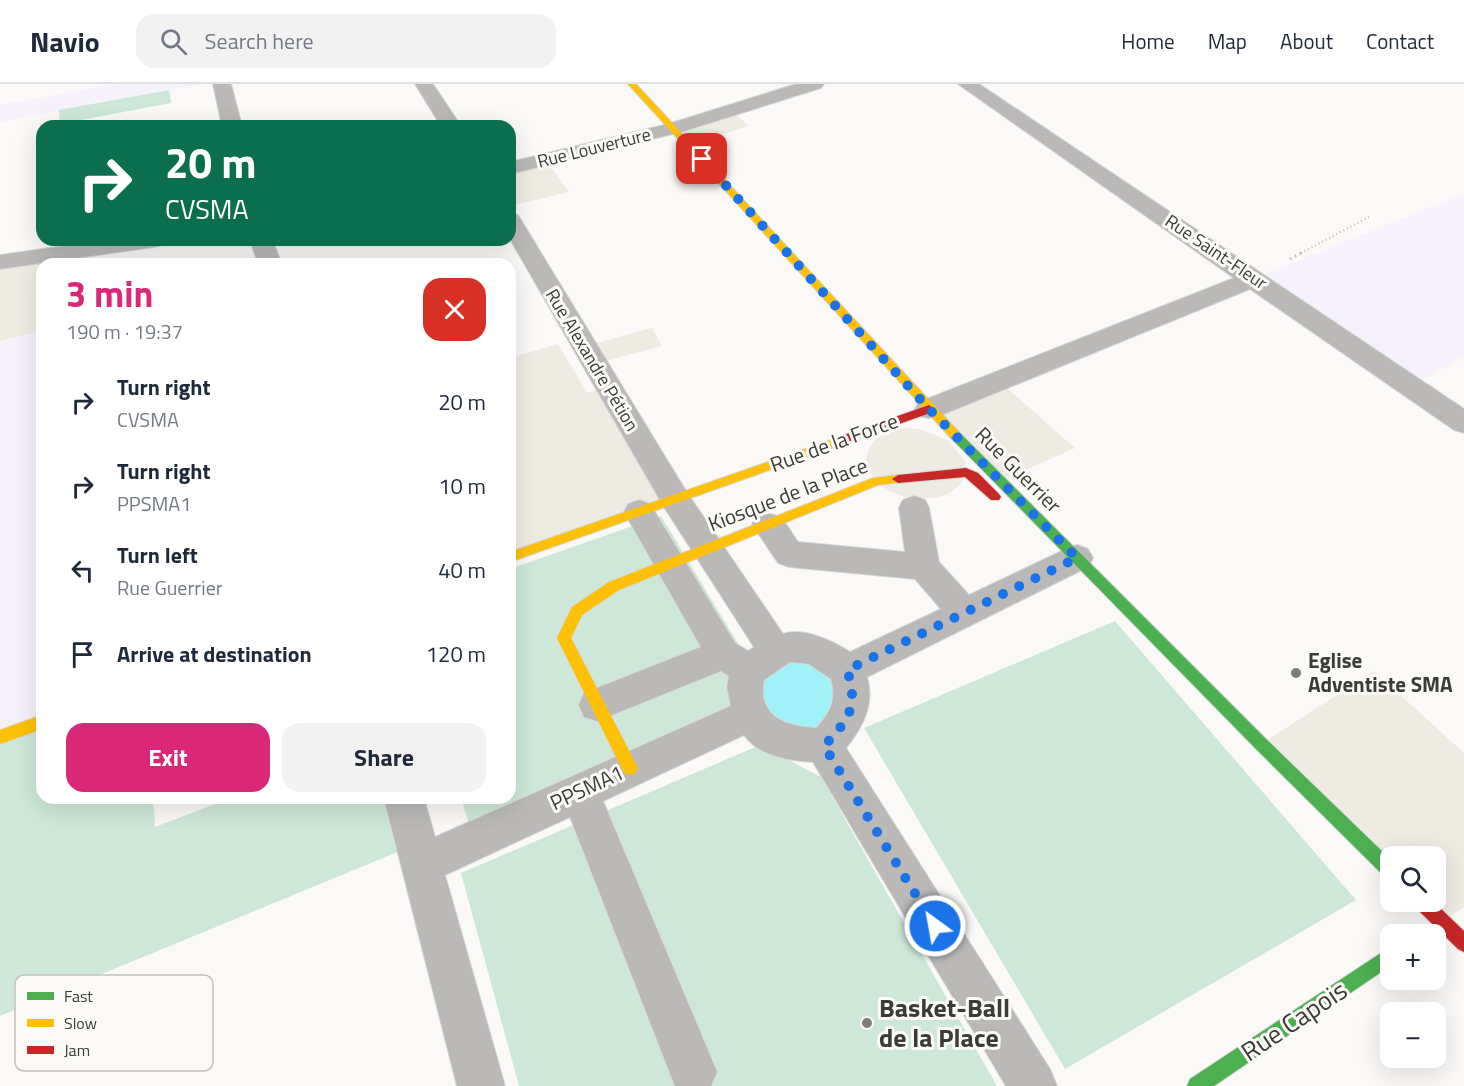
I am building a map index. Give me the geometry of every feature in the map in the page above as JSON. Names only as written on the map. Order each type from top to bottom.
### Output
[{"type":"street","points":[[222,84],[231,120]]},
{"type":"street","points":[[424,84],[447,120]]},
{"type":"street","name":"Rue Guerrier","points":[[632,84],[929,409],[1063,561],[1380,861]]},
{"type":"street","name":"Rue Louverture","points":[[516,167],[674,128],[816,84]]},
{"type":"street","name":"Rue Saint-Fleur","points":[[968,84],[1464,423]]},
{"type":"street","name":"Rue Alexandre Pétion","points":[[516,230],[675,499]]},
{"type":"street","points":[[0,262],[112,246]]},
{"type":"street","name":"Rue de la Force","points":[[516,555],[929,409],[1255,278]]},
{"type":"street","name":"Kiosque de la Place","points":[[597,705],[564,638],[577,611],[614,586],[877,481],[966,472],[974,476],[1006,509]]},
{"type":"street","points":[[675,499],[707,549],[750,659],[745,684],[745,699],[758,727],[771,736],[788,742],[824,746]]},
{"type":"street","points":[[914,508],[924,567],[964,612]]},
{"type":"street","points":[[639,512],[669,564],[750,659]]},
{"type":"street","points":[[768,524],[789,554],[924,567]]},
{"type":"street","points":[[847,670],[1063,561]]},
{"type":"street","points":[[630,768],[597,705],[788,647],[804,647],[833,659],[847,670],[854,701],[849,717],[824,746]]},
{"type":"street","name":"PPSMA1","points":[[422,864],[752,714]]},
{"type":"street","points":[[0,737],[36,724]]},
{"type":"street","points":[[824,746],[1033,1086]]},
{"type":"street","points":[[579,791],[693,1072]]},
{"type":"street","points":[[406,804],[481,1086]]},
{"type":"street","name":"Rue Capois","points":[[1197,1086],[1380,963]]},
{"type":"path","points":[[1255,278],[1369,217]]},
{"type":"shaded area","points":[[114,84],[200,84],[0,122],[0,105]]},
{"type":"shaded area","points":[[731,110],[749,126],[689,145],[674,128]]},
{"type":"shaded area","points":[[545,159],[569,192],[516,205],[516,166]]},
{"type":"shaded area","points":[[1464,194],[1464,357],[1410,385],[1255,278]]},
{"type":"shaded area","points":[[83,250],[82,258],[36,258],[36,332],[0,341],[0,262]]},
{"type":"shaded area","points":[[652,328],[662,346],[595,364],[585,346]]},
{"type":"shaded area","points":[[36,332],[36,724],[0,737],[0,341]]},
{"type":"shaded area","points":[[558,344],[587,393],[608,386],[675,499],[516,555],[516,356]]},
{"type":"shaded area","points":[[1000,382],[1075,448],[1000,481],[929,409]]},
{"type":"shaded area","points":[[904,428],[919,429],[948,440],[965,461],[966,472],[961,483],[952,492],[921,499],[905,497],[889,491],[869,471],[866,459],[869,448],[877,438]]},
{"type":"shaded area","points":[[1374,671],[1464,753],[1464,907],[1443,921],[1433,912],[1446,912],[1446,846],[1380,846],[1380,860],[1261,744]]},
{"type":"green space","points":[[169,90],[171,103],[81,120],[60,120],[59,110]]},
{"type":"green space","points":[[661,516],[748,660],[740,705],[516,803],[516,567]]},
{"type":"green space","points":[[1115,621],[1356,900],[1065,1069],[864,728]]},
{"type":"green space","points":[[36,724],[36,804],[153,804],[155,827],[215,804],[406,804],[417,844],[99,975],[15,975],[15,1010],[0,1016],[0,737]]},
{"type":"green space","points":[[760,745],[821,777],[997,1086],[519,1086],[461,873]]},
{"type":"green space","points":[[463,804],[515,804],[469,824]]},
{"type":"water","points":[[776,652],[847,670],[824,746],[752,714],[760,666]]},
{"type":"traffic: fast","points":[[954,434],[1261,744],[1380,860]]},
{"type":"traffic: fast","points":[[1197,1086],[1380,963]]},
{"type":"traffic: slow","points":[[632,84],[954,434]]},
{"type":"traffic: slow","points":[[516,555],[845,439]]},
{"type":"traffic: slow","points":[[630,768],[564,638],[577,611],[614,586],[877,481],[898,479]]},
{"type":"traffic: slow","points":[[0,737],[36,724]]},
{"type":"traffic: jam","points":[[845,439],[929,409]]},
{"type":"traffic: jam","points":[[898,479],[966,472],[974,476],[995,497]]},
{"type":"traffic: jam","points":[[1432,912],[1464,943]]},
{"type":"place","name":"Eglise Adventiste SMA","points":[[1296,673]]},
{"type":"place","name":"Basket-Ball de la Place","points":[[867,1023]]},
{"type":"route","points":[[702,159],[929,409],[1077,558],[847,670],[854,701],[849,717],[824,746],[935,926]]}]
